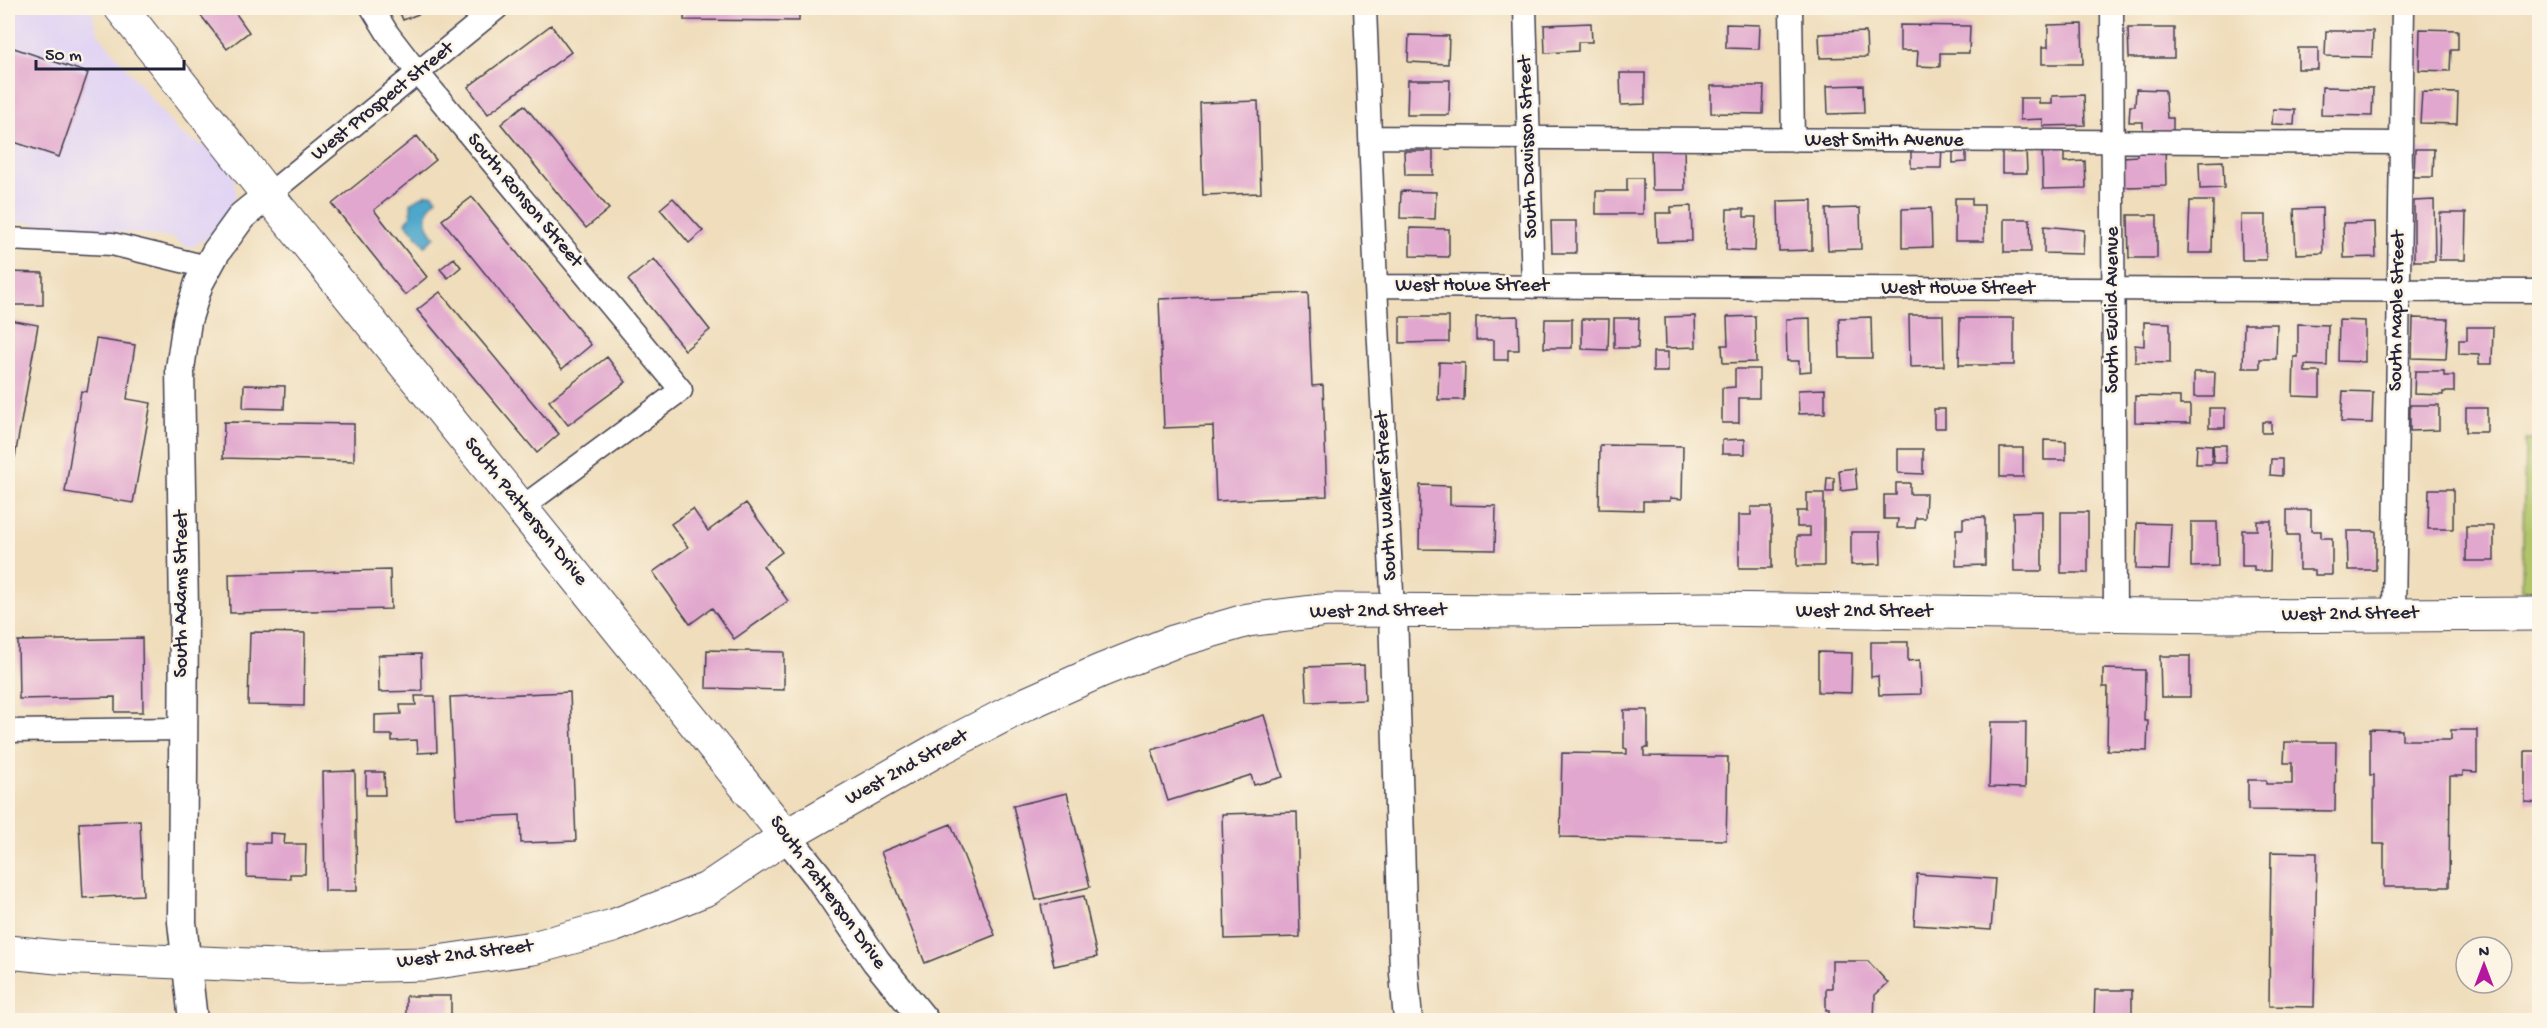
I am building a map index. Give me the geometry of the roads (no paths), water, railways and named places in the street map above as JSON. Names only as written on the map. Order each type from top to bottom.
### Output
[{"type":"main road","name":"South Patterson Drive","points":[[121,8],[268,195],[786,836]]},
{"type":"main road","name":"West 2nd Street","points":[[8,952],[57,957],[301,967],[406,964],[510,953],[613,926],[706,890],[786,836],[935,751],[1026,704],[1173,642],[1248,620],[1328,610],[1707,609],[1795,612],[2115,613],[2223,616],[2540,614]]},
{"type":"street","name":"South Ronson Street","points":[[372,8],[418,74],[681,390],[521,508]]},
{"type":"street","name":"West Prospect Street","points":[[268,195],[497,8]]},
{"type":"street","name":"South Walker Street","points":[[1365,8],[1376,286],[1393,610],[1404,973],[1408,1020]]},
{"type":"street","name":"South Davisson Street","points":[[1525,8],[1533,286]]},
{"type":"street","points":[[1791,8],[1793,140]]},
{"type":"street","name":"South Euclid Avenue","points":[[2112,8],[2115,613]]},
{"type":"street","name":"South Maple Street","points":[[2394,615],[2399,143],[2403,8]]},
{"type":"street","name":"West Smith Avenue","points":[[1370,137],[2399,143]]},
{"type":"street","name":"South Adams Street","points":[[193,1020],[182,922],[184,610],[180,369],[187,321],[199,283],[207,267],[242,216],[268,195]]},
{"type":"street","points":[[8,239],[112,244],[207,267]]},
{"type":"street","name":"West Howe Street","points":[[1376,286],[2540,291]]},
{"type":"street","points":[[8,731],[182,729]]},
{"type":"street","name":"South Patterson Drive","points":[[786,836],[818,876],[876,961],[924,1020]]},
{"type":"water","points":[[427,194],[433,194],[437,199],[427,212],[427,222],[435,237],[425,246],[406,223],[411,215],[411,202]]}]
